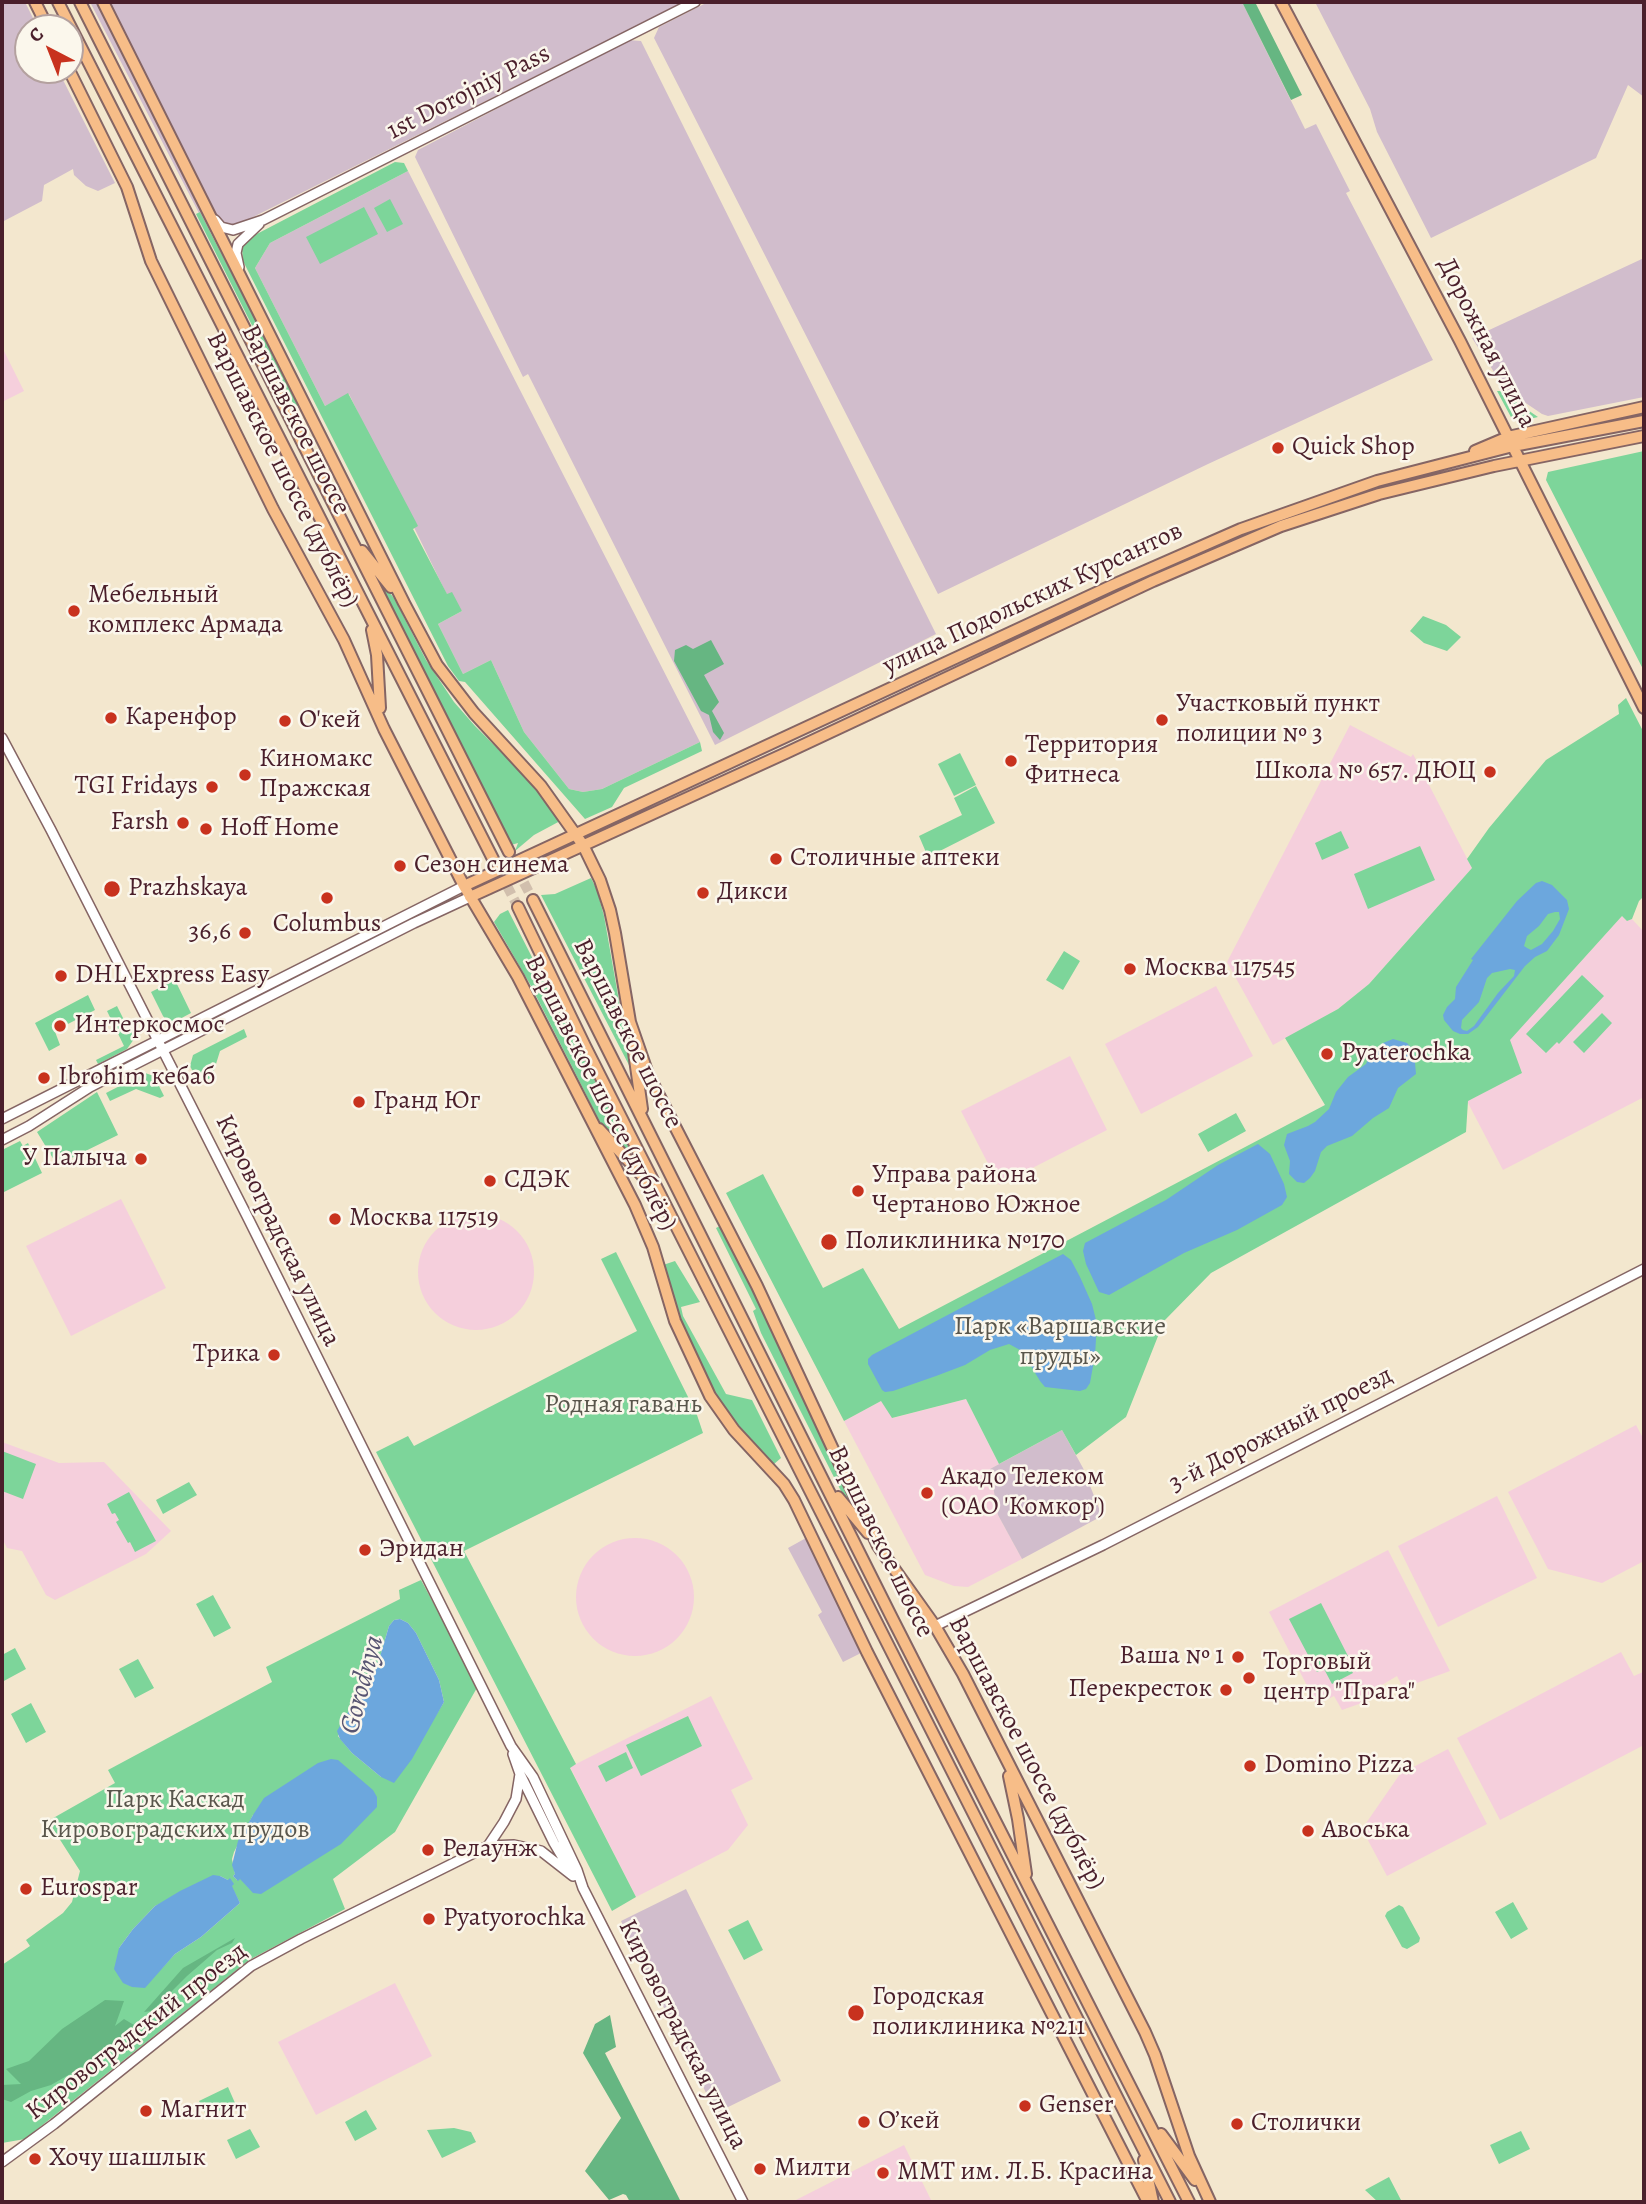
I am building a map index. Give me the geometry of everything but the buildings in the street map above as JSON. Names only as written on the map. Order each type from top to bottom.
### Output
[{"type":"main road","name":"Варшавское шоссе","points":[[58,2],[494,859]]},
{"type":"main road","name":"Варшавское шоссе","points":[[80,2],[509,852]]},
{"type":"main road","name":"Варшавское шоссе (дублёр)","points":[[103,2],[404,603]]},
{"type":"main road","name":"Дорожная улица","points":[[1280,2],[1423,269],[1644,708]]},
{"type":"main road","name":"Варшавское шоссе (дублёр)","points":[[76,84],[128,187],[151,261],[464,886]]},
{"type":"main road","points":[[1511,441],[1644,407]]},
{"type":"main road","name":"улица Подольских Курсантов","points":[[464,886],[1113,585],[1241,529],[1349,490],[1452,462],[1511,441],[1644,421]]},
{"type":"main road","name":"улица Подольских Курсантов","points":[[470,897],[1153,581],[1281,526],[1379,494],[1520,460],[1644,436]]},
{"type":"main road","points":[[347,532],[404,603],[450,685],[541,786],[576,834]]},
{"type":"main road","points":[[368,614],[377,655],[379,699],[384,729]]},
{"type":"main road","name":"Варшавское шоссе (дублёр)","points":[[576,834],[600,880],[612,922],[629,1023],[648,1074],[757,1286],[878,1546],[935,1626],[963,1674],[1145,2032],[1189,2156],[1208,2199]]},
{"type":"main road","points":[[464,886],[470,897]]},
{"type":"main road","name":"Варшавское шоссе (дублёр)","points":[[470,897],[518,977],[635,1205],[653,1247],[674,1321],[710,1396],[734,1430],[784,1484],[794,1500],[872,1663],[1150,2202]]},
{"type":"main road","name":"Варшавское шоссе","points":[[533,900],[891,1616],[1189,2202]]},
{"type":"main road","name":"Варшавское шоссе","points":[[518,907],[584,1046],[1170,2202]]},
{"type":"main road","points":[[629,1023],[644,1119]]},
{"type":"main road","points":[[587,1112],[605,1136],[645,1177],[676,1224]]},
{"type":"main road","points":[[825,1480],[878,1546]]},
{"type":"main road","points":[[1006,1760],[1027,1882]]},
{"type":"main road","points":[[1144,2112],[1208,2199]]},
{"type":"main road","points":[[1140,2144],[1150,2202]]},
{"type":"street","name":"1st Dorojniy Pass","points":[[263,220],[695,2]]},
{"type":"street","points":[[206,208],[216,222],[226,229],[233,230],[263,220]]},
{"type":"street","points":[[243,280],[236,258],[236,248],[263,220]]},
{"type":"street","name":"Кировоградская улица","points":[[2,738],[163,1051],[511,1746],[533,1777],[583,1888],[743,2202]]},
{"type":"street","points":[[2,1119],[464,886]]},
{"type":"street","points":[[2,1140],[90,1087],[470,897]]},
{"type":"street","name":"3-й Дорожный проезд","points":[[935,1626],[1175,1508],[1644,1269]]},
{"type":"street","name":"Кировоградская улица","points":[[511,1746],[520,1774],[555,1845],[583,1888]]},
{"type":"street","points":[[488,1846],[516,1799],[520,1774]]},
{"type":"street","points":[[516,1799],[532,1796],[545,1801]]},
{"type":"street","points":[[504,1822],[503,1832],[514,1845]]},
{"type":"street","points":[[541,1851],[555,1845],[561,1835]]},
{"type":"street","points":[[488,1846],[514,1845],[541,1851],[573,1876]]},
{"type":"street","name":"Кировоградский проезд","points":[[2,2162],[251,1966],[488,1846]]},
{"type":"shaded area","points":[[2,2],[25,2],[31,14],[14,14],[14,84],[65,84],[115,183],[98,191],[86,186],[74,175],[73,169],[44,185],[42,201],[2,222]]},
{"type":"shaded area","points":[[90,2],[684,2],[217,235],[210,232],[204,223]]},
{"type":"shaded area","points":[[708,2],[1242,2],[1305,129],[1316,124],[1350,191],[1346,193],[1433,360],[1208,464],[938,594],[654,38],[659,27]]},
{"type":"shaded area","points":[[1315,2],[1644,2],[1644,97],[1628,85],[1596,158],[1431,238],[1377,132],[1370,109]]},
{"type":"shaded area","points":[[628,40],[641,41],[936,634],[715,745],[528,374],[523,377],[415,157],[418,150]]},
{"type":"shaded area","points":[[408,171],[700,742],[602,789],[583,792],[569,789],[524,732],[491,660],[463,674],[438,624],[462,611],[447,595],[349,394],[325,406],[255,268],[270,243]]},
{"type":"shaded area","points":[[1644,258],[1644,397],[1548,416],[1505,389],[1472,338]]},
{"type":"shaded area","points":[[2,347],[24,391],[2,402]]},
{"type":"shaded area","points":[[1350,725],[1411,757],[1413,754],[1472,868],[1369,984],[1338,1009],[1273,1045],[1227,962]]},
{"type":"shaded area","points":[[1622,916],[1627,921],[1632,919],[1644,932],[1644,1097],[1503,1170],[1467,1101],[1522,1073],[1509,1040]]},
{"type":"shaded area","points":[[1216,986],[1253,1056],[1141,1114],[1105,1044]]},
{"type":"shaded area","points":[[1070,1056],[1107,1130],[999,1185],[961,1111]]},
{"type":"shaded area","points":[[121,1199],[166,1288],[71,1336],[26,1246]]},
{"type":"shaded area","points":[[476,1214],[498,1218],[517,1231],[530,1250],[534,1272],[530,1294],[517,1313],[498,1326],[476,1330],[454,1326],[435,1313],[422,1294],[418,1272],[422,1250],[435,1231],[454,1218]]},
{"type":"shaded area","points":[[966,1399],[999,1464],[990,1469],[998,1515],[1022,1559],[968,1587],[954,1586],[925,1575],[844,1421],[881,1401],[893,1418]]},
{"type":"shaded area","points":[[1636,1425],[1644,1440],[1644,1561],[1602,1583],[1548,1569],[1508,1492]]},
{"type":"shaded area","points":[[1062,1430],[1083,1468],[1102,1516],[1022,1559],[998,1515],[990,1469]]},
{"type":"shaded area","points":[[2,1442],[59,1463],[104,1462],[171,1531],[146,1554],[55,1600],[46,1595],[22,1551],[7,1548],[2,1538]]},
{"type":"shaded area","points":[[1497,1496],[1537,1578],[1438,1627],[1398,1546]]},
{"type":"shaded area","points":[[635,1538],[658,1542],[677,1555],[690,1574],[694,1597],[690,1620],[677,1639],[658,1652],[635,1656],[612,1652],[593,1639],[580,1620],[576,1597],[580,1574],[593,1555],[612,1542]]},
{"type":"shaded area","points":[[806,1538],[861,1653],[843,1662],[818,1615],[822,1612],[788,1548]]},
{"type":"shaded area","points":[[1388,1550],[1450,1671],[1403,1688],[1397,1676],[1370,1692],[1373,1699],[1342,1710],[1334,1696],[1317,1705],[1269,1612]]},
{"type":"shaded area","points":[[1621,1652],[1634,1676],[1644,1673],[1644,1745],[1500,1820],[1457,1738]]},
{"type":"shaded area","points":[[711,1696],[753,1779],[731,1790],[748,1825],[728,1850],[636,1897],[570,1767]]},
{"type":"shaded area","points":[[1448,1749],[1487,1824],[1387,1876],[1362,1829],[1400,1774]]},
{"type":"shaded area","points":[[686,1889],[781,2081],[716,2113],[621,1921]]},
{"type":"shaded area","points":[[395,1983],[432,2056],[316,2115],[278,2042]]},
{"type":"shaded area","name":"ММТ им. Л.Б. Красина","points":[[904,2145],[932,2202],[792,2202]]},
{"type":"green space","points":[[1242,2],[1255,2],[1302,95],[1291,100]]},
{"type":"green space","points":[[395,162],[404,163],[408,171],[270,243],[255,268],[325,406],[348,393],[418,526],[413,529],[447,594],[452,592],[462,611],[438,624],[463,674],[491,660],[524,732],[569,789],[583,792],[602,789],[700,742],[702,751],[624,788],[612,807],[585,819],[448,666],[243,261],[244,243],[251,237]]},
{"type":"green space","points":[[390,199],[403,224],[387,232],[374,208]]},
{"type":"green space","points":[[364,207],[378,234],[320,264],[306,237]]},
{"type":"green space","points":[[200,212],[299,405],[296,406],[288,397],[196,214]]},
{"type":"green space","points":[[1497,391],[1538,417],[1521,421],[1512,419]]},
{"type":"green space","points":[[1644,451],[1644,671],[1546,480],[1548,472]]},
{"type":"green space","points":[[381,582],[394,598],[426,660],[454,702],[526,777],[562,820],[534,835],[515,851],[518,843],[511,845],[378,583]]},
{"type":"green space","points":[[1423,616],[1446,625],[1461,637],[1447,651],[1424,643],[1410,631]]},
{"type":"green space","points":[[711,640],[724,664],[704,675],[719,702],[712,711],[724,733],[720,740],[713,732],[709,715],[701,711],[674,661],[675,650],[686,645],[693,649]]},
{"type":"green space","name":"Парк «Варшавские пруды»","points":[[1626,698],[1644,733],[1644,896],[1639,901],[1632,919],[1627,921],[1622,916],[1510,1040],[1522,1073],[1468,1101],[1466,1132],[1211,1273],[1164,1321],[1126,1417],[1076,1455],[1062,1430],[999,1464],[966,1399],[892,1418],[881,1401],[844,1421],[726,1193],[763,1174],[823,1288],[863,1268],[899,1329],[1325,1105],[1285,1038],[1338,1009],[1369,984],[1472,868],[1467,859],[1489,828],[1546,760],[1619,714],[1618,705]]},
{"type":"green space","points":[[960,753],[976,785],[954,796],[938,764]]},
{"type":"green space","points":[[976,786],[995,823],[928,857],[919,836],[962,815],[954,798]]},
{"type":"green space","points":[[1341,831],[1349,848],[1322,860],[1315,843]]},
{"type":"green space","points":[[1420,846],[1435,880],[1368,909],[1354,874]]},
{"type":"green space","points":[[591,878],[604,916],[631,1069],[541,895],[555,894]]},
{"type":"green space","points":[[508,910],[630,1150],[628,1152],[601,1124],[531,986],[494,922],[500,914]]},
{"type":"green space","points":[[1064,951],[1080,961],[1063,990],[1046,980]]},
{"type":"green space","points":[[1582,975],[1604,996],[1559,1044],[1557,1042],[1546,1053],[1526,1034]]},
{"type":"green space","points":[[175,980],[191,1013],[174,1022],[167,1021],[163,1016],[151,992]]},
{"type":"green space","points":[[88,995],[95,1010],[66,1025],[63,1020],[57,1023],[58,1027],[54,1029],[60,1045],[49,1051],[35,1023]]},
{"type":"green space","points":[[117,1006],[129,1030],[132,1028],[134,1039],[127,1049],[98,1064],[96,1060],[124,1046],[107,1011]]},
{"type":"green space","points":[[1602,1013],[1612,1023],[1584,1053],[1573,1042]]},
{"type":"green space","points":[[244,1029],[247,1037],[220,1051],[212,1077],[199,1084],[190,1066],[193,1055]]},
{"type":"green space","points":[[145,1073],[154,1076],[164,1096],[160,1098],[136,1089],[110,1101],[106,1093]]},
{"type":"green space","points":[[97,1092],[118,1135],[57,1165],[37,1132]]},
{"type":"green space","points":[[1236,1113],[1246,1131],[1208,1152],[1198,1134]]},
{"type":"green space","points":[[20,1141],[23,1146],[28,1143],[42,1173],[2,1193],[2,1150]]},
{"type":"green space","points":[[722,1225],[802,1389],[853,1507],[843,1495],[761,1333],[753,1311],[756,1309],[716,1228]]},
{"type":"green space","name":"Родная гавань","points":[[616,1252],[697,1415],[703,1433],[464,1551],[576,1764],[570,1768],[636,1897],[612,1911],[376,1452],[408,1436],[414,1446],[637,1331],[601,1259]]},
{"type":"green space","points":[[675,1261],[700,1302],[681,1307],[683,1316],[726,1394],[752,1400],[781,1458],[774,1464],[728,1414],[706,1376],[678,1317],[663,1265]]},
{"type":"green space","points":[[2,1451],[36,1464],[23,1499],[2,1491]]},
{"type":"green space","points":[[189,1482],[197,1495],[163,1514],[156,1500]]},
{"type":"green space","points":[[129,1492],[156,1541],[135,1552],[116,1522],[119,1520],[115,1513],[112,1514],[107,1504]]},
{"type":"green space","name":"Парк Каскад Кировоградских прудов","points":[[421,1580],[478,1686],[395,1832],[333,1879],[345,1909],[249,1960],[25,2139],[2,2143],[2,1965],[30,1946],[26,1940],[63,1913],[72,1902],[80,1871],[48,1821],[115,1783],[108,1770],[272,1682],[266,1667],[400,1599],[399,1590]],"holes":[[[400,1619],[408,1623],[416,1633],[439,1680],[444,1702],[436,1715],[381,1777],[352,1753],[338,1736],[379,1660],[389,1626],[394,1620]],[[253,1815],[269,1887],[261,1893],[253,1892],[240,1878],[237,1880],[233,1876],[234,1852]],[[220,1876],[228,1880],[240,1903],[201,1937],[175,1954],[161,1969],[130,1985],[119,1948],[155,1906]]]},
{"type":"green space","points":[[213,1595],[231,1628],[214,1637],[196,1604]]},
{"type":"green space","points":[[1321,1603],[1348,1656],[1345,1658],[1353,1673],[1332,1684],[1324,1669],[1317,1672],[1289,1619]]},
{"type":"green space","points":[[15,1648],[26,1669],[2,1682],[2,1655]]},
{"type":"green space","points":[[138,1659],[154,1688],[135,1698],[119,1669]]},
{"type":"green space","points":[[31,1703],[46,1732],[26,1743],[11,1714]]},
{"type":"green space","points":[[688,1716],[702,1746],[641,1776],[626,1745]]},
{"type":"green space","points":[[626,1752],[633,1768],[606,1782],[598,1766]]},
{"type":"green space","points":[[1513,1902],[1528,1929],[1511,1939],[1495,1912]]},
{"type":"green space","points":[[1399,1905],[1403,1907],[1420,1938],[1419,1942],[1407,1949],[1402,1947],[1385,1916]]},
{"type":"green space","points":[[748,1920],[763,1950],[744,1960],[728,1930]]},
{"type":"green space","points":[[235,1938],[187,1976],[152,2011],[144,2012],[183,1968]]},
{"type":"green space","points":[[105,2000],[124,2001],[115,2026],[124,2019],[134,2025],[105,2054],[51,2085],[31,2091],[11,2102],[2,2099],[2,2085],[21,2084],[6,2069],[29,2061],[62,2029]]},
{"type":"green space","points":[[610,2015],[616,2047],[605,2053],[681,2202],[630,2202],[623,2194],[609,2200],[585,2171],[621,2118],[583,2053],[595,2024]]},
{"type":"green space","points":[[228,2087],[235,2103],[207,2117],[199,2101]]},
{"type":"green space","points":[[366,2110],[377,2129],[355,2141],[345,2122]]},
{"type":"green space","points":[[454,2128],[471,2132],[476,2142],[442,2158],[427,2130]]},
{"type":"green space","points":[[250,2129],[260,2147],[236,2159],[227,2140]]},
{"type":"green space","points":[[1521,2131],[1530,2149],[1499,2164],[1490,2145]]},
{"type":"green space","points":[[1389,2177],[1402,2202],[1378,2202],[1365,2190]]},
{"type":"water","points":[[1542,881],[1552,885],[1567,900],[1569,909],[1559,935],[1547,951],[1525,966],[1478,1027],[1468,1034],[1453,1031],[1443,1015],[1455,999],[1456,987],[1473,960],[1471,959],[1517,901],[1536,883]],"holes":[[[1559,912],[1560,919],[1542,944],[1531,950],[1524,946],[1527,936],[1548,914]],[[1515,970],[1514,976],[1474,1026],[1467,1031],[1463,1030],[1462,1020],[1479,1002],[1487,978],[1492,973]]]},
{"type":"water","points":[[1393,1039],[1407,1043],[1414,1051],[1416,1074],[1398,1088],[1389,1108],[1352,1136],[1327,1146],[1321,1152],[1310,1178],[1304,1183],[1297,1182],[1289,1174],[1290,1161],[1284,1145],[1287,1134],[1315,1122],[1329,1109],[1336,1092],[1348,1077],[1366,1064],[1383,1043]]},
{"type":"water","points":[[1258,1144],[1270,1154],[1284,1184],[1287,1197],[1282,1205],[1237,1230],[1184,1253],[1109,1295],[1099,1292],[1086,1264],[1083,1251],[1085,1243],[1166,1200],[1218,1165]]},
{"type":"water","points":[[1063,1254],[1071,1260],[1080,1277],[1092,1304],[1097,1324],[1095,1355],[1090,1383],[1086,1389],[1080,1391],[1045,1387],[1022,1351],[1009,1344],[990,1350],[965,1365],[936,1376],[893,1391],[882,1390],[868,1364],[872,1355]]},
{"type":"water","points":[[400,1619],[408,1623],[416,1633],[439,1680],[444,1702],[412,1759],[394,1783],[381,1777],[352,1753],[337,1731],[379,1660],[389,1626],[394,1620]]},
{"type":"water","points":[[338,1760],[373,1790],[377,1797],[377,1807],[341,1844],[261,1894],[253,1893],[240,1879],[238,1881],[233,1876],[235,1874],[232,1865],[238,1841],[253,1815],[264,1798],[318,1763]]},
{"type":"water","points":[[213,1875],[228,1880],[230,1878],[240,1903],[201,1937],[175,1954],[145,1988],[123,1983],[114,1969],[119,1948],[133,1929],[155,1906]]},
{"type":"tunnel","points":[[510,856],[533,900]]},
{"type":"tunnel","points":[[493,859],[518,907]]},
{"type":"place","name":"Quick Shop","points":[[1278,448]]},
{"type":"place","name":"Мебельный комплекс Армада","points":[[74,611]]},
{"type":"place","name":"Каренфор","points":[[111,718]]},
{"type":"place","name":"Участковый пункт полиции № 3","points":[[1162,720]]},
{"type":"place","name":"О'кей","points":[[285,721]]},
{"type":"place","name":"Территория Фитнеса","points":[[1011,761]]},
{"type":"place","name":"Школа № 657. ДЮЦ","points":[[1490,772]]},
{"type":"place","name":"Киномакс Пражская","points":[[245,775]]},
{"type":"place","name":"TGI Fridays","points":[[212,787]]},
{"type":"place","name":"Farsh","points":[[183,823]]},
{"type":"place","name":"Hoff Home","points":[[206,829]]},
{"type":"place","name":"Столичные аптеки","points":[[776,859]]},
{"type":"place","name":"Сезон синема","points":[[400,866]]},
{"type":"place","name":"Prazhskaya","points":[[112,889]]},
{"type":"place","name":"Дикси","points":[[703,893]]},
{"type":"place","name":"Columbus","points":[[327,898]]},
{"type":"place","name":"36,6","points":[[245,933]]},
{"type":"place","name":"Москва 117545","points":[[1130,969]]},
{"type":"place","name":"DHL Express Easy","points":[[61,976]]},
{"type":"place","name":"Интеркосмос","points":[[60,1026]]},
{"type":"place","name":"Pyaterochka","points":[[1327,1054]]},
{"type":"place","name":"Ibrohim кебаб","points":[[44,1078]]},
{"type":"place","name":"Гранд Юг","points":[[359,1102]]},
{"type":"place","name":"У Палыча","points":[[141,1159]]},
{"type":"place","name":"СДЭК","points":[[490,1181]]},
{"type":"place","name":"Управа района Чертаново Южное","points":[[858,1191]]},
{"type":"place","name":"Москва 117519","points":[[335,1219]]},
{"type":"place","name":"Поликлиника №170","points":[[829,1242]]},
{"type":"place","name":"Трика","points":[[274,1355]]},
{"type":"place","name":"Акадо Телеком (ОАО 'Комкор')","points":[[927,1493]]},
{"type":"place","name":"Эридан","points":[[365,1550]]},
{"type":"place","name":"Ваша № 1","points":[[1238,1657]]},
{"type":"place","name":"Торговый центр \"Прага\"","points":[[1249,1678]]},
{"type":"place","name":"Перекресток","points":[[1226,1690]]},
{"type":"place","name":"Domino Pizza","points":[[1250,1766]]},
{"type":"place","name":"Авоська","points":[[1308,1831]]},
{"type":"place","name":"Релаунж","points":[[428,1850]]},
{"type":"place","name":"Eurospar","points":[[26,1889]]},
{"type":"place","name":"Pyatyorochka","points":[[429,1919]]},
{"type":"place","name":"Городская поликлиника №211","points":[[856,2013]]},
{"type":"place","name":"Genser","points":[[1025,2106]]},
{"type":"place","name":"Магнит","points":[[146,2111]]},
{"type":"place","name":"О’кей","points":[[864,2122]]},
{"type":"place","name":"Столички","points":[[1237,2124]]},
{"type":"place","name":"Хочу шашлык","points":[[35,2159]]},
{"type":"place","name":"Милти","points":[[760,2169]]},
{"type":"place","name":"ММТ им. Л.Б. Красина","points":[[883,2173]]},
{"type":"water label","name":"Gorodnya","points":[[363,1685]]}]
